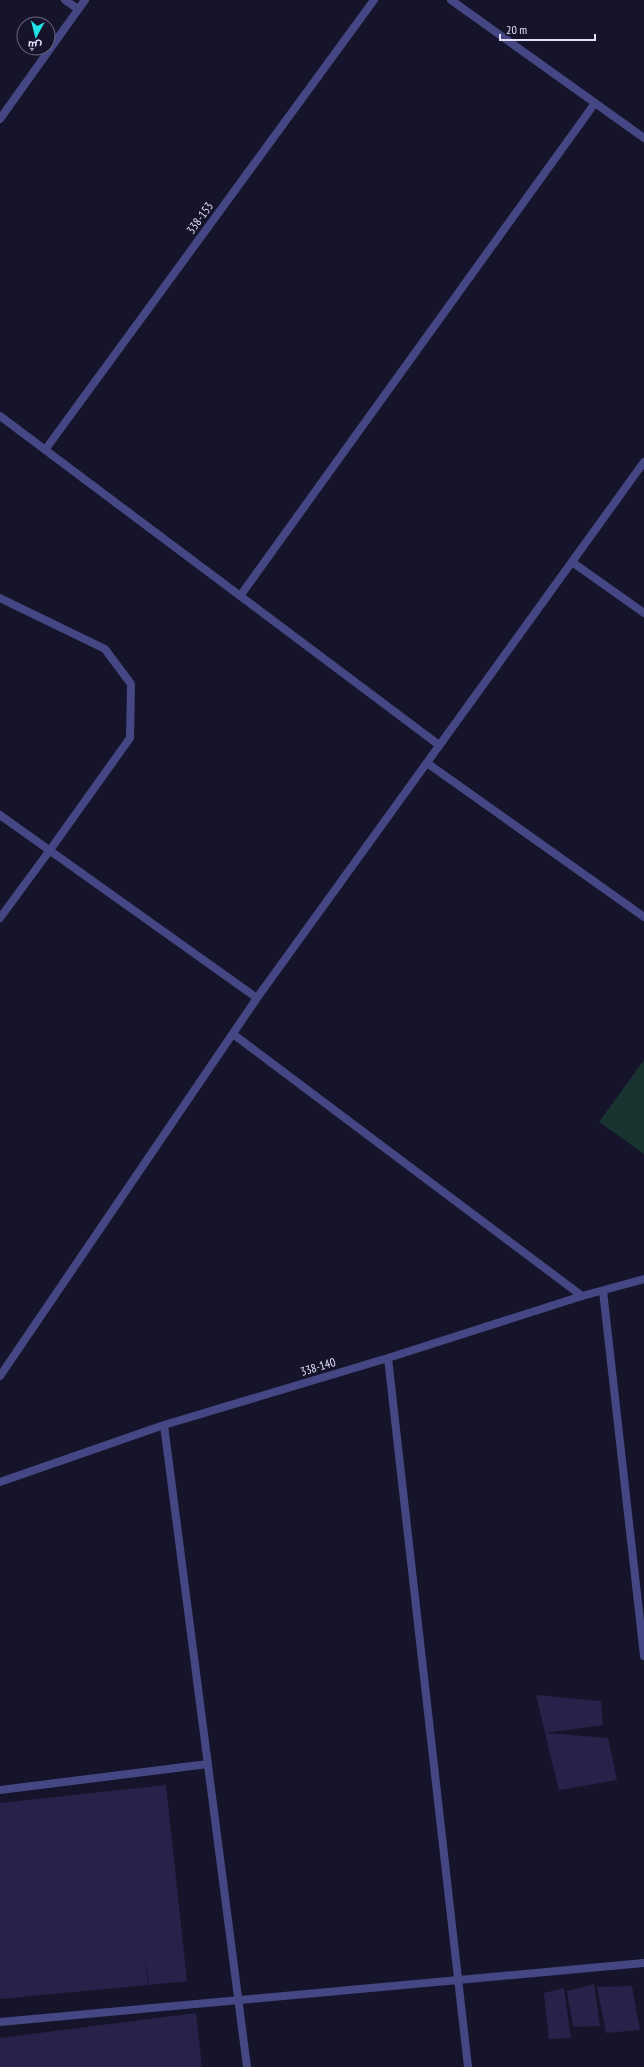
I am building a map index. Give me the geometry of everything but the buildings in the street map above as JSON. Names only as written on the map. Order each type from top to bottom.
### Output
[{"type":"street","points":[[65,0],[78,9]]},
{"type":"street","points":[[0,118],[85,0]]},
{"type":"street","name":"338-153","points":[[45,450],[374,0]]},
{"type":"street","points":[[451,0],[644,138]]},
{"type":"street","points":[[240,596],[595,103]]},
{"type":"street","points":[[0,416],[439,746]]},
{"type":"street","points":[[0,1376],[257,998],[644,462]]},
{"type":"street","points":[[572,562],[644,612]]},
{"type":"street","points":[[0,598],[105,649],[131,684],[130,738],[0,918]]},
{"type":"street","points":[[427,763],[644,917]]},
{"type":"street","points":[[0,815],[257,998]]},
{"type":"street","points":[[233,1034],[582,1296]]},
{"type":"street","name":"338-140","points":[[0,1482],[164,1425],[388,1358],[582,1296],[644,1279]]},
{"type":"street","points":[[603,1291],[644,1656]]},
{"type":"street","points":[[388,1358],[468,2067]]},
{"type":"street","points":[[164,1425],[247,2067]]},
{"type":"street","points":[[0,1790],[208,1764]]},
{"type":"street","points":[[0,2022],[644,1963]]},
{"type":"green space","points":[[644,1060],[644,1154],[599,1122]]}]
